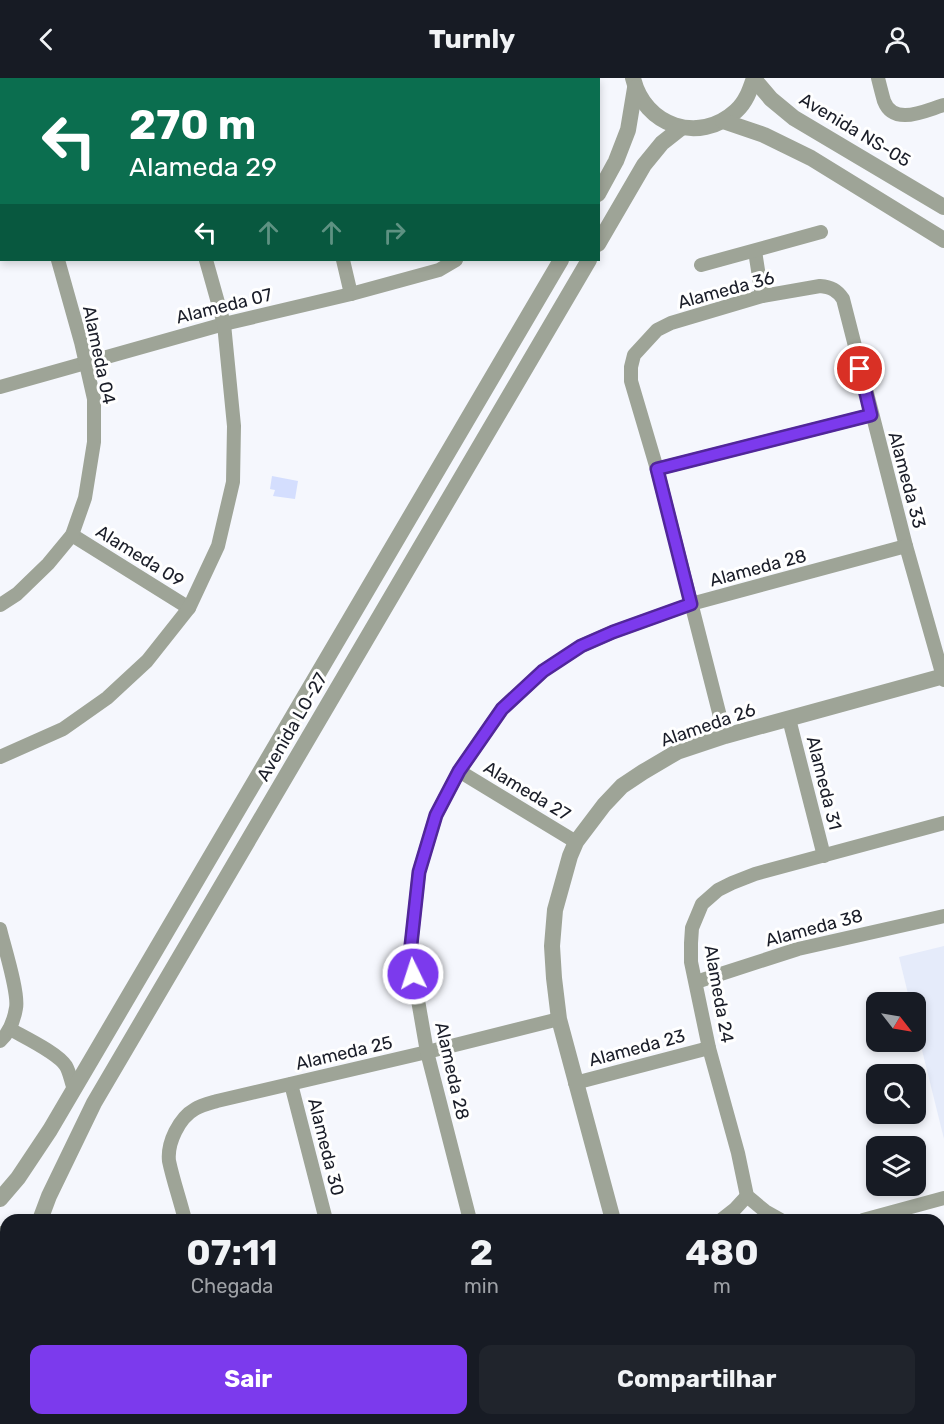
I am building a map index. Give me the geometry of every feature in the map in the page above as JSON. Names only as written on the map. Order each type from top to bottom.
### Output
[{"type":"street","points":[[634,83],[646,106],[662,120],[681,128],[703,128],[723,121],[737,110],[748,96],[754,78]]},
{"type":"street","name":"Avenida NS-05","points":[[754,78],[771,99],[794,118],[944,207]]},
{"type":"street","points":[[878,78],[885,103],[894,114],[903,116],[944,105]]},
{"type":"street","points":[[600,191],[628,130],[634,83]]},
{"type":"street","points":[[723,121],[764,135],[811,158],[944,240]]},
{"type":"street","points":[[600,241],[644,165],[662,143],[681,128]]},
{"type":"street","points":[[701,265],[821,232]]},
{"type":"street","points":[[755,251],[762,296]]},
{"type":"street","name":"Alameda 04","points":[[0,605],[17,594],[48,564],[72,535],[85,498],[94,442],[93,399],[81,342],[58,261]]},
{"type":"street","points":[[0,757],[63,729],[107,698],[147,661],[189,608],[218,546],[232,482],[234,426],[224,324],[206,261]]},
{"type":"street","points":[[343,261],[351,294]]},
{"type":"street","name":"Alameda 07","points":[[0,387],[224,324],[351,294],[439,270],[454,261]]},
{"type":"street","name":"Avenida LO-27","points":[[0,1199],[18,1178],[50,1130],[560,261]]},
{"type":"street","name":"Avenida LO-27","points":[[42,1214],[94,1102],[588,261]]},
{"type":"street","name":"Alameda 36","points":[[657,469],[631,381],[631,367],[634,355],[657,330],[762,296],[820,286],[829,287],[838,292]]},
{"type":"street","name":"Alameda 33","points":[[838,292],[843,299],[871,415],[943,677]]},
{"type":"street","points":[[725,736],[657,469],[871,415]]},
{"type":"street","name":"Alameda 09","points":[[72,535],[189,608]]},
{"type":"street","name":"Alameda 28","points":[[468,1214],[427,1052],[410,954],[419,872],[436,815],[459,771],[502,709],[543,671],[581,646],[691,604],[906,546]]},
{"type":"street","name":"Alameda 26","points":[[611,1214],[559,1019],[554,978],[552,946],[555,910],[562,881],[576,842],[604,805],[622,786],[677,752],[725,736],[943,677]]},
{"type":"street","name":"Alameda 31","points":[[789,719],[824,856]]},
{"type":"street","name":"Alameda 27","points":[[459,771],[576,842]]},
{"type":"street","name":"Alameda 24","points":[[747,1197],[738,1153],[709,1048],[691,962],[692,928],[702,904],[718,890],[755,874],[944,823]]},
{"type":"street","name":"Alameda 38","points":[[696,982],[798,949],[944,915]]},
{"type":"street","points":[[0,929],[17,1006],[10,1029],[0,1041]]},
{"type":"street","name":"Alameda 25","points":[[183,1214],[169,1159],[177,1129],[184,1118],[196,1108],[559,1019]]},
{"type":"street","points":[[10,1029],[62,1061],[74,1089]]},
{"type":"street","name":"Alameda 23","points":[[575,1083],[709,1048]]},
{"type":"street","name":"Alameda 30","points":[[291,1084],[324,1214]]},
{"type":"street","points":[[729,1214],[747,1197],[770,1214]]},
{"type":"street","points":[[885,1214],[944,1198]]},
{"type":"shaded area","points":[[944,946],[944,1139],[922,1052],[926,1052],[926,992],[908,992],[899,957]]},
{"type":"building","points":[[272,476],[298,481],[295,499],[273,496],[275,490],[270,489]]},
{"type":"route","points":[[413,974],[410,954],[419,872],[436,815],[459,771],[502,709],[543,671],[581,646],[691,604],[657,469],[871,415],[860,369]]}]
